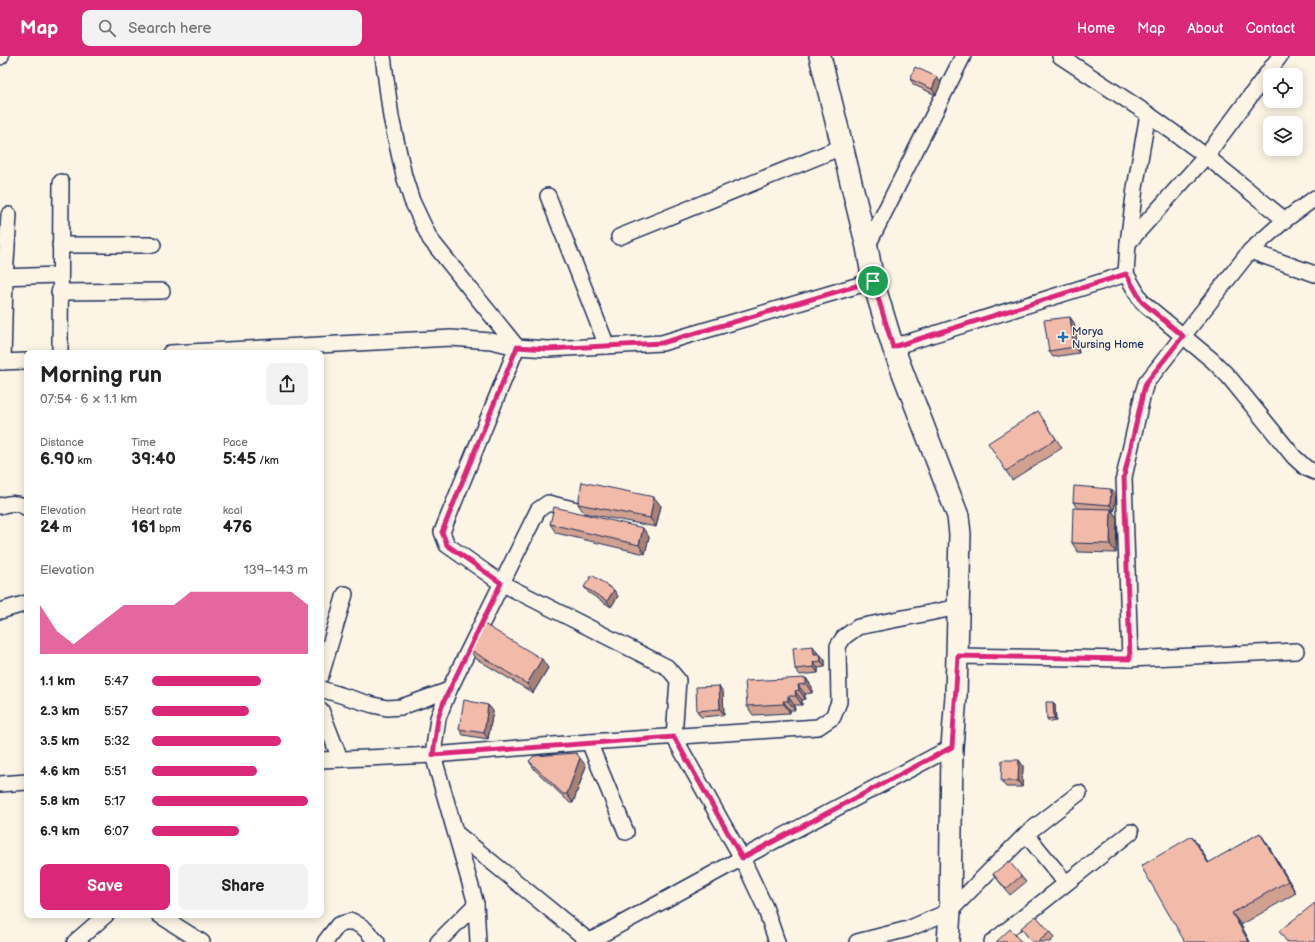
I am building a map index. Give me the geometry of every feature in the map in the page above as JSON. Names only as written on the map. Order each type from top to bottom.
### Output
[{"type":"main road","points":[[820,56],[867,247],[873,281],[893,347],[958,516],[960,534],[958,656],[952,747],[950,911],[948,942]]},
{"type":"street","points":[[383,56],[391,117],[404,176],[412,201],[430,239],[517,347]]},
{"type":"street","points":[[867,247],[963,56]]},
{"type":"street","points":[[1060,56],[1148,114],[1206,156],[1285,220]]},
{"type":"street","points":[[1128,243],[1206,156],[1277,57]]},
{"type":"street","points":[[1148,114],[1135,188],[1128,243],[1126,274],[1142,302],[1212,360],[1229,377],[1294,457],[1306,468],[1315,472]]},
{"type":"street","points":[[619,237],[842,147]]},
{"type":"street","points":[[60,350],[59,292],[61,182]]},
{"type":"street","points":[[548,196],[607,346]]},
{"type":"street","points":[[1130,659],[1124,477],[1146,383],[1250,251],[1285,220],[1315,198]]},
{"type":"street","points":[[9,215],[2,277],[2,362],[24,361]]},
{"type":"street","points":[[60,245],[153,245]]},
{"type":"street","points":[[1250,251],[1315,274]]},
{"type":"street","points":[[893,347],[1126,274]]},
{"type":"street","points":[[2,277],[60,275]]},
{"type":"street","points":[[226,350],[451,338],[490,340],[517,347],[548,349],[662,343],[873,281]]},
{"type":"street","points":[[59,292],[162,291]]},
{"type":"street","points":[[517,347],[442,532],[447,545],[501,583],[667,667],[678,680],[674,737],[742,858],[765,907],[777,942]]},
{"type":"street","points":[[0,506],[15,503],[24,506]]},
{"type":"street","points":[[478,942],[476,904],[433,755],[438,718],[449,690],[538,510],[548,503],[577,510]]},
{"type":"street","points":[[324,665],[345,594]]},
{"type":"street","points":[[0,611],[24,604]]},
{"type":"street","points":[[324,760],[433,755],[589,742],[818,727],[833,717],[839,702],[838,646],[844,637],[858,628],[959,607]]},
{"type":"street","points":[[958,656],[1130,659],[1296,651]]},
{"type":"street","points":[[324,690],[387,708],[401,707],[449,690]]},
{"type":"street","points":[[324,718],[340,759]]},
{"type":"street","points":[[589,742],[626,832]]},
{"type":"street","points":[[456,833],[589,942],[742,858],[952,747]]},
{"type":"street","points":[[0,784],[24,782]]},
{"type":"street","points":[[857,942],[908,929],[950,911],[1026,834],[1079,793]]},
{"type":"street","points":[[992,942],[1131,832]]},
{"type":"street","points":[[1026,834],[1066,883]]},
{"type":"street","points":[[438,942],[476,904]]},
{"type":"street","points":[[75,942],[103,918]]},
{"type":"street","points":[[164,918],[202,942]]},
{"type":"street","points":[[325,942],[338,925],[352,921],[364,928],[377,942]]},
{"type":"building","points":[[915,67],[937,77],[932,89],[910,79]]},
{"type":"building","points":[[1070,317],[1074,347],[1049,351],[1044,320]]},
{"type":"building","points":[[1038,411],[1056,439],[1006,471],[988,443]]},
{"type":"building","points":[[582,482],[654,497],[650,518],[578,504]]},
{"type":"building","points":[[1074,486],[1111,489],[1110,505],[1073,502]]},
{"type":"building","points":[[554,507],[643,528],[639,545],[550,524]]},
{"type":"building","points":[[1073,508],[1111,509],[1110,544],[1072,543]]},
{"type":"building","points":[[592,575],[614,590],[607,601],[584,587]]},
{"type":"building","points":[[484,624],[542,659],[527,684],[469,649]]},
{"type":"building","points":[[813,646],[814,654],[820,654],[821,661],[813,662],[814,667],[795,669],[793,648]]},
{"type":"building","points":[[806,678],[806,684],[798,685],[799,690],[795,691],[796,696],[788,696],[788,701],[783,701],[784,704],[747,706],[745,681]]},
{"type":"building","points":[[719,686],[720,709],[697,711],[696,687]]},
{"type":"building","points":[[464,700],[488,705],[484,733],[459,729]]},
{"type":"building","points":[[1046,702],[1053,702],[1054,718],[1047,719]]},
{"type":"building","points":[[576,753],[580,758],[567,794],[563,794],[529,761],[534,756]]},
{"type":"building","points":[[1002,760],[1019,760],[1018,781],[1001,781]]},
{"type":"building","points":[[1260,833],[1288,881],[1232,913],[1249,942],[1185,942],[1141,866],[1192,836],[1208,863]]},
{"type":"building","points":[[1009,861],[1021,876],[1006,889],[993,874]]},
{"type":"building","points":[[1315,903],[1315,942],[1287,942],[1279,931]]},
{"type":"building","points":[[1036,916],[1050,932],[1038,942],[1032,942],[1021,928]]},
{"type":"building","points":[[1010,929],[1021,942],[996,942]]},
{"type":"place","name":"Morya Nursing Home","points":[[1063,337]]},
{"type":"route","points":[[1126,274],[1142,302],[1183,336],[1146,383],[1124,477],[1130,659],[958,656],[952,747],[742,858],[674,737],[589,742],[433,755],[438,718],[444,701],[501,583],[447,545],[442,532],[517,347],[548,349],[662,343],[873,281],[893,347],[1126,274]]}]
